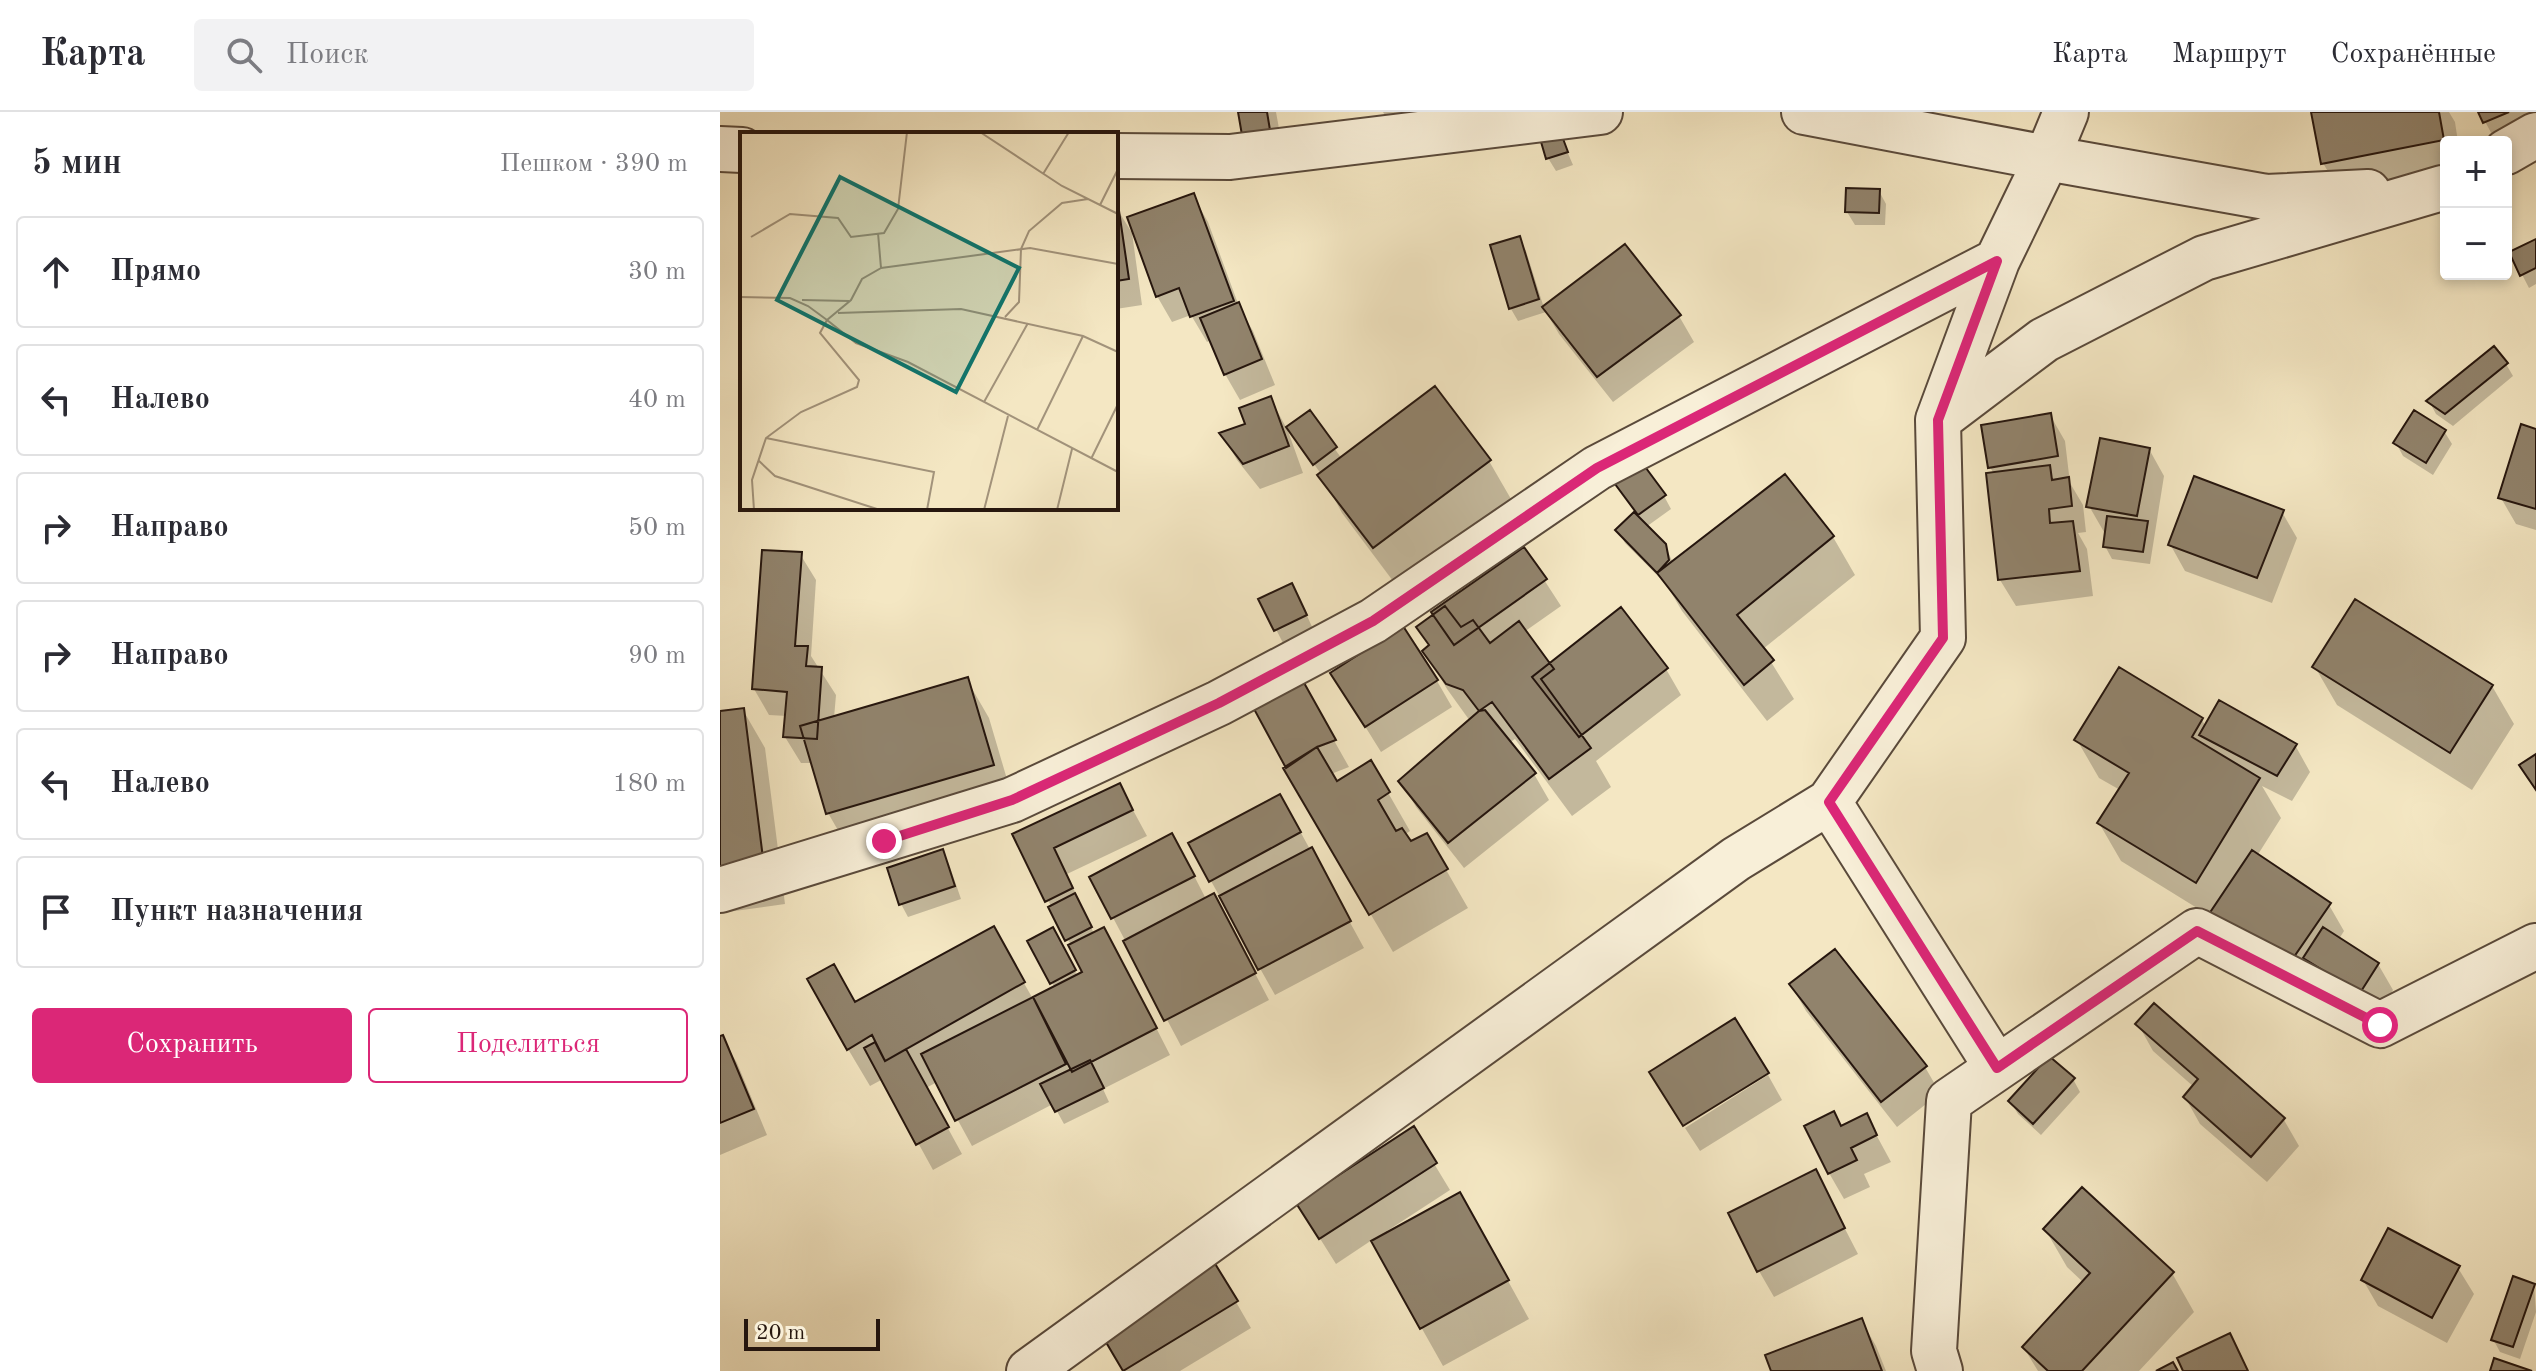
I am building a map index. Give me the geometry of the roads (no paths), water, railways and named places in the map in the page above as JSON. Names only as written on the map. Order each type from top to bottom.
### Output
[{"type":"street","points":[[1118,156],[1230,157],[1600,112]]},
{"type":"street","points":[[1804,112],[2266,197],[2440,187]]},
{"type":"street","points":[[1029,1371],[1736,859],[1829,802],[1943,638],[1938,420],[1997,261],[2066,112]]},
{"type":"street","points":[[2512,149],[2536,135]]},
{"type":"street","points":[[720,149],[740,150]]},
{"type":"street","points":[[1938,420],[2044,340],[2204,258],[2440,188]]},
{"type":"street","points":[[720,890],[1012,800],[1219,703],[1373,621],[1597,468],[1997,261]]},
{"type":"street","points":[[1829,802],[1997,1068]]},
{"type":"street","points":[[1940,1371],[1934,1351],[1949,1101],[2197,931],[2380,1025],[2536,946]]}]
